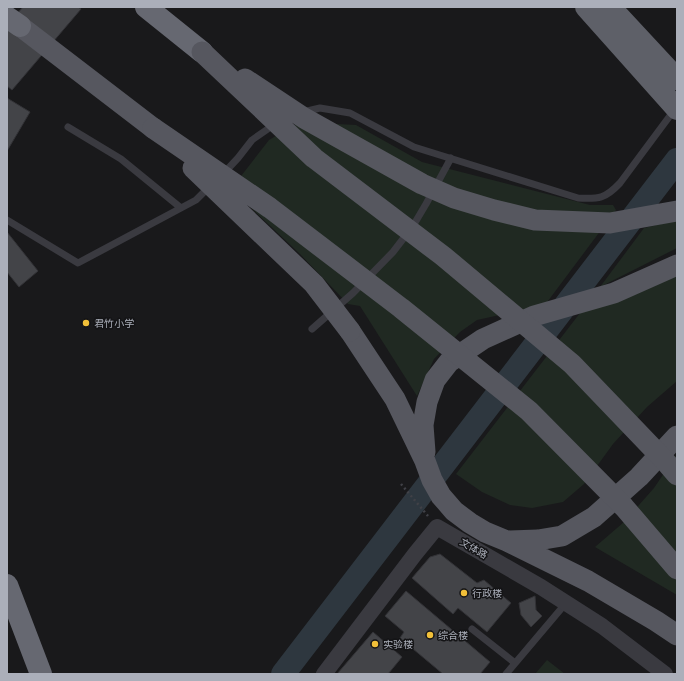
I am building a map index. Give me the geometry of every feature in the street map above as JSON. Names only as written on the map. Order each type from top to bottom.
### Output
[{"type":"highway","points":[[146,7],[202,52]]},
{"type":"highway","points":[[586,7],[677,108]]},
{"type":"highway","points":[[610,7],[677,79]]},
{"type":"highway","points":[[7,585],[41,674]]},
{"type":"main road","points":[[13,21],[153,128],[270,208],[401,308],[529,411],[624,507],[677,569]]},
{"type":"main road","points":[[202,52],[304,118],[416,180],[454,198],[535,220],[610,223],[677,211]]},
{"type":"main road","points":[[202,52],[314,158],[443,256],[572,364],[677,475]]},
{"type":"main road","points":[[153,128],[314,284],[350,331],[395,399],[425,461],[432,480],[441,496],[454,511],[485,532],[507,541],[588,581],[677,635]]},
{"type":"main road","points":[[425,461],[423,425],[427,402],[435,380],[449,362],[483,339],[534,316],[614,293],[677,265]]},
{"type":"main road","points":[[507,541],[538,540],[562,536],[594,517],[639,477],[677,436]]},
{"type":"street","name":"文体路","points":[[324,674],[437,527],[483,553],[602,626],[665,674]]},
{"type":"lane","points":[[7,220],[78,263],[196,200],[238,158],[252,140],[266,129],[287,117],[320,108],[350,112],[414,147],[578,198],[596,199],[611,193],[620,183],[677,108]]},
{"type":"lane","points":[[68,127],[121,159],[181,208]]},
{"type":"lane","points":[[312,329],[353,293],[393,252],[413,226],[451,158]]},
{"type":"lane","points":[[506,674],[566,604]]},
{"type":"lane","points":[[472,629],[515,663]]},
{"type":"path","points":[[401,484],[431,520]]},
{"type":"shaded area","points":[[299,122],[356,125],[422,162],[590,205],[613,205],[616,210],[545,305],[477,320],[460,332],[434,359],[417,396],[360,306],[348,304],[300,254],[231,189],[269,140]]},
{"type":"shaded area","points":[[677,220],[677,248],[600,287],[644,228]]},
{"type":"shaded area","points":[[677,273],[677,381],[647,407],[613,444],[584,484],[563,502],[532,508],[510,505],[482,492],[456,474],[580,313]]},
{"type":"shaded area","points":[[677,454],[677,595],[595,547],[624,522],[654,488]]},
{"type":"shaded area","points":[[547,660],[565,674],[535,674]]},
{"type":"building","points":[[23,7],[78,7],[81,9],[12,90],[7,86],[7,25]]},
{"type":"building","points":[[7,98],[30,112],[7,151]]},
{"type":"building","points":[[7,232],[38,271],[19,287],[7,272]]},
{"type":"building","name":"行政楼","points":[[440,554],[477,583],[484,580],[511,603],[487,632],[458,608],[453,614],[412,578],[430,557]]},
{"type":"building","name":"综合楼","points":[[406,591],[490,662],[480,674],[443,674],[400,638],[404,632],[385,616]]},
{"type":"building","points":[[535,596],[536,610],[542,616],[531,627],[521,615],[519,603]]},
{"type":"building","name":"实验楼","points":[[373,632],[402,657],[388,674],[337,674]]},
{"type":"waterway","points":[[283,674],[677,160]]},
{"type":"place","name":"君竹小学","points":[[86,323]]},
{"type":"place","name":"行政楼","points":[[464,593]]},
{"type":"place","name":"综合楼","points":[[430,635]]},
{"type":"place","name":"实验楼","points":[[375,644]]}]
